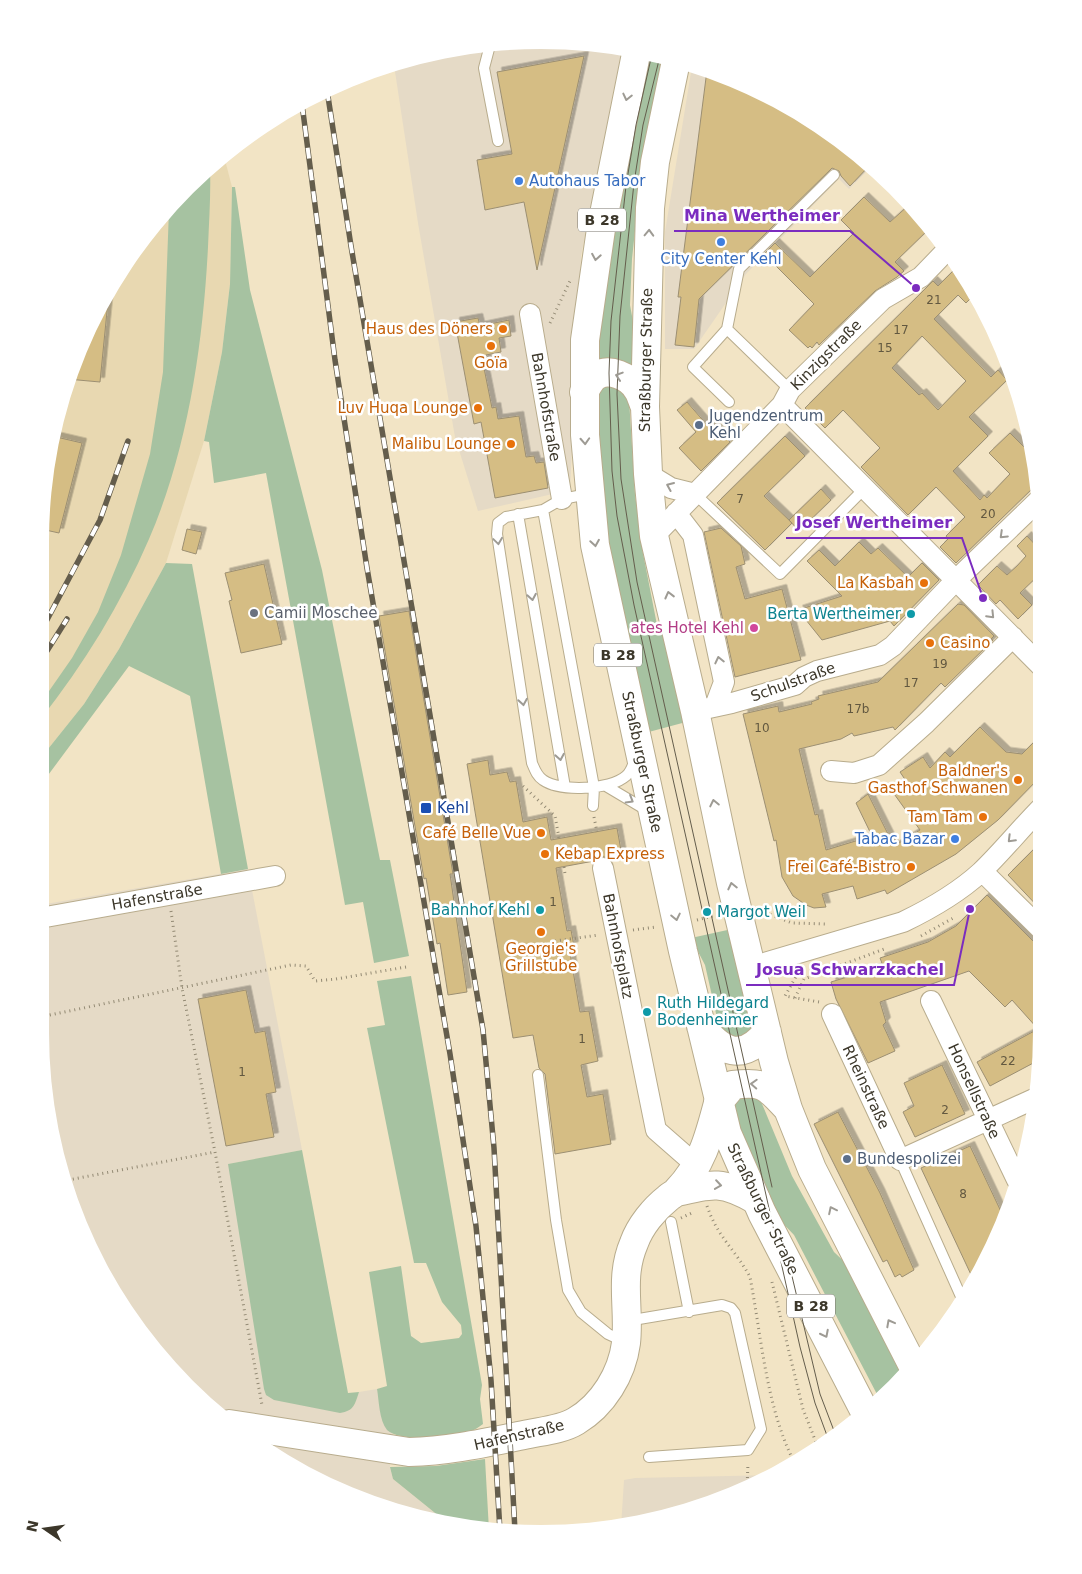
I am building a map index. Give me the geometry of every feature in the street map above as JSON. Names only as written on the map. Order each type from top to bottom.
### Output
[{"type":"main road","name":"Straßburger Straße","points":[[634,57],[592,280],[585,340],[584,392],[575,497],[595,545],[677,924],[718,1103],[735,1154],[756,1200],[864,1405]]},
{"type":"main road","name":"Straßburger Straße","points":[[675,68],[656,162],[650,208],[645,407],[648,474],[654,536],[705,709],[751,911],[751,967],[788,1109],[816,1178],[910,1359]]},
{"type":"main road","points":[[584,392],[596,376],[609,373],[617,374],[631,380],[638,390],[645,407]]},
{"type":"main road","points":[[700,1026],[715,1043],[734,1051],[752,1046],[767,1032]]},
{"type":"main road","name":"Hafenstraße","points":[[677,1192],[707,1146],[718,1103],[733,1085],[762,1084],[788,1109]]},
{"type":"main road","name":"Hafenstraße","points":[[245,1426],[409,1452],[433,1451],[481,1444],[560,1427],[576,1421],[590,1410],[618,1372],[626,1332],[626,1264],[629,1253],[646,1222],[667,1198],[677,1192],[708,1184],[718,1184],[738,1190],[756,1200]]},
{"type":"street","name":"Kinzigstraße","points":[[654,536],[883,299],[920,277],[942,255]]},
{"type":"street","name":"Bahnhofstraße","points":[[530,314],[536,352],[575,497]]},
{"type":"street","points":[[786,398],[864,489],[1033,658]]},
{"type":"street","points":[[648,474],[671,488],[695,494]]},
{"type":"street","name":"Schulstraße","points":[[705,709],[732,704],[795,685],[804,677],[817,671],[880,655],[893,646],[1032,506]]},
{"type":"street","points":[[676,513],[693,534],[724,682],[705,709]]},
{"type":"street","points":[[831,772],[854,773],[879,765],[926,723],[1013,637]]},
{"type":"street","points":[[751,967],[903,922],[921,913],[963,887],[982,871],[1033,817]]},
{"type":"street","name":"Bahnhofsplatz","points":[[602,868],[656,1130],[688,1158]]},
{"type":"street","points":[[982,871],[1033,921]]},
{"type":"street","name":"Hafenstraße","points":[[49,916],[275,876]]},
{"type":"street","name":"Honsellstraße","points":[[931,1001],[986,1119],[1013,1170]]},
{"type":"street","name":"Rheinstraße","points":[[832,1014],[900,1160]]},
{"type":"street","points":[[900,1160],[1028,1101]]},
{"type":"lane","points":[[488,52],[484,68],[498,141]]},
{"type":"lane","points":[[729,402],[692,367],[727,329],[739,269],[834,175]]},
{"type":"lane","points":[[727,329],[786,398]]},
{"type":"lane","points":[[695,494],[780,574],[864,489]]},
{"type":"lane","points":[[575,497],[543,510],[506,516],[498,523],[497,534],[532,763],[543,780],[554,786],[606,786],[617,783],[628,775],[639,749]]},
{"type":"lane","points":[[543,510],[594,787],[593,806]]},
{"type":"lane","points":[[518,514],[566,787]]},
{"type":"lane","points":[[606,786],[653,815]]},
{"type":"lane","points":[[538,1075],[556,1220],[568,1290],[580,1312],[608,1334],[626,1332],[690,1312],[722,1305],[731,1308],[735,1313],[761,1429],[748,1450],[649,1457]]},
{"type":"lane","points":[[900,1160],[959,1291]]},
{"type":"lane","points":[[671,1222],[690,1312]]},
{"type":"path","points":[[536,352],[574,272]]},
{"type":"path","points":[[523,786],[555,816],[559,838]]},
{"type":"path","points":[[564,867],[565,874]]},
{"type":"path","points":[[169,895],[182,988],[215,1152],[262,1405]]},
{"type":"path","points":[[677,924],[751,911],[792,923],[830,925],[834,930],[836,941]]},
{"type":"path","points":[[49,1015],[291,965],[306,966],[315,981],[406,967]]},
{"type":"path","points":[[785,996],[826,1003],[832,1014]]},
{"type":"path","points":[[72,1180],[215,1152]]},
{"type":"path","points":[[671,1222],[707,1205],[714,1226],[723,1240],[742,1261],[750,1277],[772,1403],[791,1457]]},
{"type":"path","points":[[770,1275],[803,1409],[815,1441]]},
{"type":"path","points":[[747,1479],[748,1450]]},
{"type":"shaded area","points":[[509,50],[573,50],[621,55],[581,256],[570,490],[478,511],[455,437],[418,223],[395,72],[445,58]]},
{"type":"shaded area","name":"City Center Kehl","points":[[691,73],[729,86],[787,115],[841,150],[867,171],[849,189],[839,179],[746,274],[694,349],[665,349],[665,232]]},
{"type":"shaded area","points":[[226,163],[232,187],[230,284],[222,352],[204,441],[166,563],[119,649],[84,704],[49,748],[50,509],[58,445],[66,414],[86,353],[115,295],[132,268],[150,241],[171,216]]},
{"type":"shaded area","points":[[248,869],[302,1150],[228,1164],[354,1406],[359,1392],[377,1389],[387,1429],[393,1434],[390,1467],[393,1479],[436,1514],[383,1499],[353,1488],[295,1459],[241,1424],[216,1403],[171,1358],[150,1333],[132,1306],[115,1279],[86,1221],[75,1191],[58,1129],[50,1065],[49,903]]},
{"type":"shaded area","points":[[756,1475],[699,1499],[622,1518],[624,1480],[635,1478]]},
{"type":"green space","points":[[644,60],[665,65],[639,193],[632,259],[630,305],[634,327],[636,369],[594,366],[595,314]]},
{"type":"green space","points":[[210,177],[206,284],[202,321],[191,396],[174,469],[163,505],[149,539],[114,610],[72,677],[49,708],[49,691],[72,658],[98,612],[121,555],[150,454],[163,372],[169,219]]},
{"type":"green space","points":[[232,187],[235,187],[250,290],[322,570],[380,860],[390,860],[409,956],[374,963],[363,902],[345,905],[266,473],[214,483],[209,442],[204,441],[222,352],[230,284]]},
{"type":"green space","points":[[613,384],[629,399],[635,494],[642,548],[657,625],[666,632],[686,722],[645,733],[601,509],[595,394],[603,386]]},
{"type":"green space","points":[[166,563],[192,564],[248,869],[221,874],[190,696],[129,666],[49,774],[49,748],[84,704],[119,649]]},
{"type":"green space","points":[[732,929],[754,1025],[745,1044],[720,1031],[705,965],[691,938]]},
{"type":"green space","points":[[411,976],[482,1385],[480,1399],[483,1424],[470,1432],[440,1438],[415,1438],[393,1434],[384,1426],[377,1389],[387,1386],[369,1272],[401,1266],[411,1336],[421,1343],[459,1338],[462,1334],[461,1325],[442,1302],[426,1263],[414,1263],[367,1028],[385,1025],[377,981]]},
{"type":"green space","points":[[739,1092],[760,1099],[792,1176],[834,1252],[851,1268],[903,1366],[876,1393],[794,1235],[774,1214],[762,1196],[730,1102]]},
{"type":"green space","points":[[302,1150],[348,1393],[359,1392],[351,1409],[340,1413],[274,1400],[266,1395],[228,1164]]},
{"type":"green space","points":[[485,1459],[489,1522],[436,1514],[393,1479],[390,1467],[436,1466]]},
{"type":"building","name":"Autohaus Tabor","points":[[584,56],[537,270],[524,202],[485,210],[477,160],[512,154],[497,72]]},
{"type":"building","name":"City Center Kehl","points":[[706,78],[729,86],[787,115],[841,150],[865,170],[850,186],[839,171],[832,168],[699,299],[694,347],[675,345],[681,297],[678,297]]},
{"type":"building","points":[[864,197],[890,222],[904,209],[925,233],[895,262],[904,271],[875,291],[819,345],[817,342],[812,348],[810,346],[808,348],[789,330],[814,304],[764,254],[775,243],[810,277],[854,233],[841,220]]},
{"type":"building","points":[[952,272],[969,300],[966,303],[958,295],[934,319],[991,377],[998,370],[1006,381],[969,417],[988,436],[953,471],[980,500],[984,495],[987,498],[1010,474],[989,453],[1010,433],[1024,447],[1030,491],[956,563],[940,547],[948,539],[946,536],[965,517],[936,487],[908,515],[861,467],[880,448],[843,410],[825,428],[805,408],[933,281],[938,286]],"holes":[[[922,336],[966,381],[938,410],[922,393],[919,395],[892,368]]]},
{"type":"building","points":[[107,310],[100,382],[76,380],[86,353]]},
{"type":"building","points":[[478,318],[480,326],[509,320],[511,336],[499,338],[501,352],[486,355],[487,362],[483,363],[492,408],[496,407],[498,419],[519,416],[526,457],[534,456],[536,463],[544,462],[548,488],[495,498],[481,422],[474,424],[455,322]]},
{"type":"building","points":[[687,402],[707,425],[710,422],[730,442],[701,471],[679,448],[696,432],[677,410]]},
{"type":"building","points":[[785,436],[805,456],[764,496],[792,523],[765,550],[717,503]]},
{"type":"building","points":[[60,438],[82,443],[59,533],[49,531],[53,477]]},
{"type":"building","points":[[821,489],[831,500],[799,531],[789,520]]},
{"type":"building","name":"ates Hotel Kehl","points":[[721,528],[741,546],[745,564],[736,567],[745,599],[782,589],[801,660],[735,677],[704,532]]},
{"type":"building","points":[[187,529],[202,532],[196,554],[182,550]]},
{"type":"building","points":[[1027,536],[1033,542],[1033,581],[1020,593],[1032,605],[1018,619],[1000,600],[996,604],[978,585],[997,566],[1007,575],[1017,566],[1026,556],[1017,546]]},
{"type":"building","points":[[859,542],[871,554],[878,548],[908,577],[922,563],[939,580],[894,626],[890,621],[822,640],[798,610],[842,596],[807,561],[819,550],[835,566]]},
{"type":"building","name":"Camii Moschee","points":[[264,564],[282,644],[241,653],[229,601],[232,600],[225,573]]},
{"type":"building","points":[[958,604],[964,605],[994,636],[991,639],[993,640],[945,687],[941,683],[895,730],[893,727],[854,736],[852,733],[841,739],[799,749],[815,815],[818,814],[826,850],[872,836],[856,803],[868,794],[894,846],[920,830],[892,791],[906,781],[900,772],[923,757],[930,768],[945,752],[950,757],[980,727],[1006,752],[1022,754],[1033,743],[1033,784],[998,820],[956,854],[887,894],[885,890],[857,899],[853,886],[822,894],[826,907],[814,908],[793,896],[782,877],[776,840],[774,841],[743,714],[778,706],[779,712],[812,704],[811,702],[819,699],[818,696],[878,682]]},
{"type":"building","points":[[409,611],[453,874],[450,874],[467,992],[448,995],[440,943],[437,944],[426,878],[424,879],[379,616]]},
{"type":"building","points":[[488,760],[490,775],[507,772],[510,782],[516,781],[523,822],[547,817],[551,840],[617,828],[622,856],[610,859],[601,856],[594,861],[556,868],[567,931],[571,930],[574,946],[569,947],[580,1012],[589,1011],[598,1061],[581,1065],[587,1097],[603,1094],[611,1144],[555,1154],[545,1074],[539,1068],[533,1035],[513,1038],[467,764]]},
{"type":"building","points":[[1033,850],[1033,901],[1008,875]]},
{"type":"building","points":[[987,895],[1033,941],[1033,1023],[1012,1000],[1005,1007],[969,971],[880,1002],[886,1022],[883,1025],[895,1051],[868,1063],[836,999],[831,982],[883,966],[880,958],[928,942],[956,926]]},
{"type":"building","points":[[246,990],[255,1033],[265,1031],[276,1092],[266,1094],[274,1137],[226,1146],[198,999]]},
{"type":"building","points":[[1033,1032],[1032,1064],[990,1086],[977,1062]]},
{"type":"building","points":[[942,1065],[965,1114],[915,1137],[903,1112],[914,1106],[904,1083]]},
{"type":"building","name":"Bundespolizei","points":[[838,1112],[880,1193],[914,1270],[902,1277],[900,1274],[895,1277],[887,1260],[883,1262],[814,1124]]},
{"type":"building","points":[[970,1146],[1000,1210],[970,1273],[921,1168]]},
{"type":"tram line","points":[[650,61],[636,125],[626,186],[611,321],[609,373],[612,471],[617,516],[634,605],[800,1347],[815,1403],[826,1434]]},
{"type":"tram line","points":[[658,63],[643,125],[634,183],[620,316],[617,394],[621,479],[637,582],[772,1187]]},
{"type":"tram line","points":[[791,1272],[820,1394],[833,1429]]},
{"type":"railway","points":[[328,98],[351,246],[483,1030],[494,1148],[515,1524]]},
{"type":"railway","points":[[303,111],[335,360],[367,568],[450,1054],[476,1226],[491,1380],[500,1523]]},
{"type":"railway","points":[[49,616],[100,520],[128,441]]},
{"type":"railway","points":[[49,648],[67,619]]},
{"type":"place","name":"Autohaus Tabor","points":[[519,181]]},
{"type":"place","name":"City Center Kehl","points":[[721,242]]},
{"type":"place","name":"Mina Wertheimer","points":[[916,288]]},
{"type":"place","name":"Haus des Döners","points":[[503,329]]},
{"type":"place","name":"Goïa","points":[[491,346]]},
{"type":"place","name":"Luv Huqa Lounge","points":[[478,408]]},
{"type":"place","name":"Jugendzentrum Kehl","points":[[699,425]]},
{"type":"place","name":"Malibu Lounge","points":[[511,444]]},
{"type":"place","name":"La Kasbah","points":[[924,583]]},
{"type":"place","name":"Josef Wertheimer","points":[[983,598]]},
{"type":"place","name":"Camii Moschee","points":[[254,613]]},
{"type":"place","name":"Berta Wertheimer","points":[[911,614]]},
{"type":"place","name":"ates Hotel Kehl","points":[[754,628]]},
{"type":"place","name":"Casino","points":[[930,643]]},
{"type":"place","name":"Baldner's Gasthof Schwanen","points":[[1018,780]]},
{"type":"place","name":"Kehl","points":[[426,808]]},
{"type":"place","name":"Tam Tam","points":[[983,817]]},
{"type":"place","name":"Café Belle Vue","points":[[541,833]]},
{"type":"place","name":"Tabac Bazar","points":[[955,839]]},
{"type":"place","name":"Kebap Express","points":[[545,854]]},
{"type":"place","name":"Frei Café-Bistro","points":[[911,867]]},
{"type":"place","name":"Josua Schwarzkachel","points":[[970,909]]},
{"type":"place","name":"Bahnhof Kehl","points":[[540,910]]},
{"type":"place","name":"Margot Weil","points":[[707,912]]},
{"type":"place","name":"Georgie's Grillstube","points":[[541,932]]},
{"type":"place","name":"Ruth Hildegard Bodenheimer","points":[[647,1012]]},
{"type":"place","name":"Bundespolizei","points":[[847,1159]]}]
